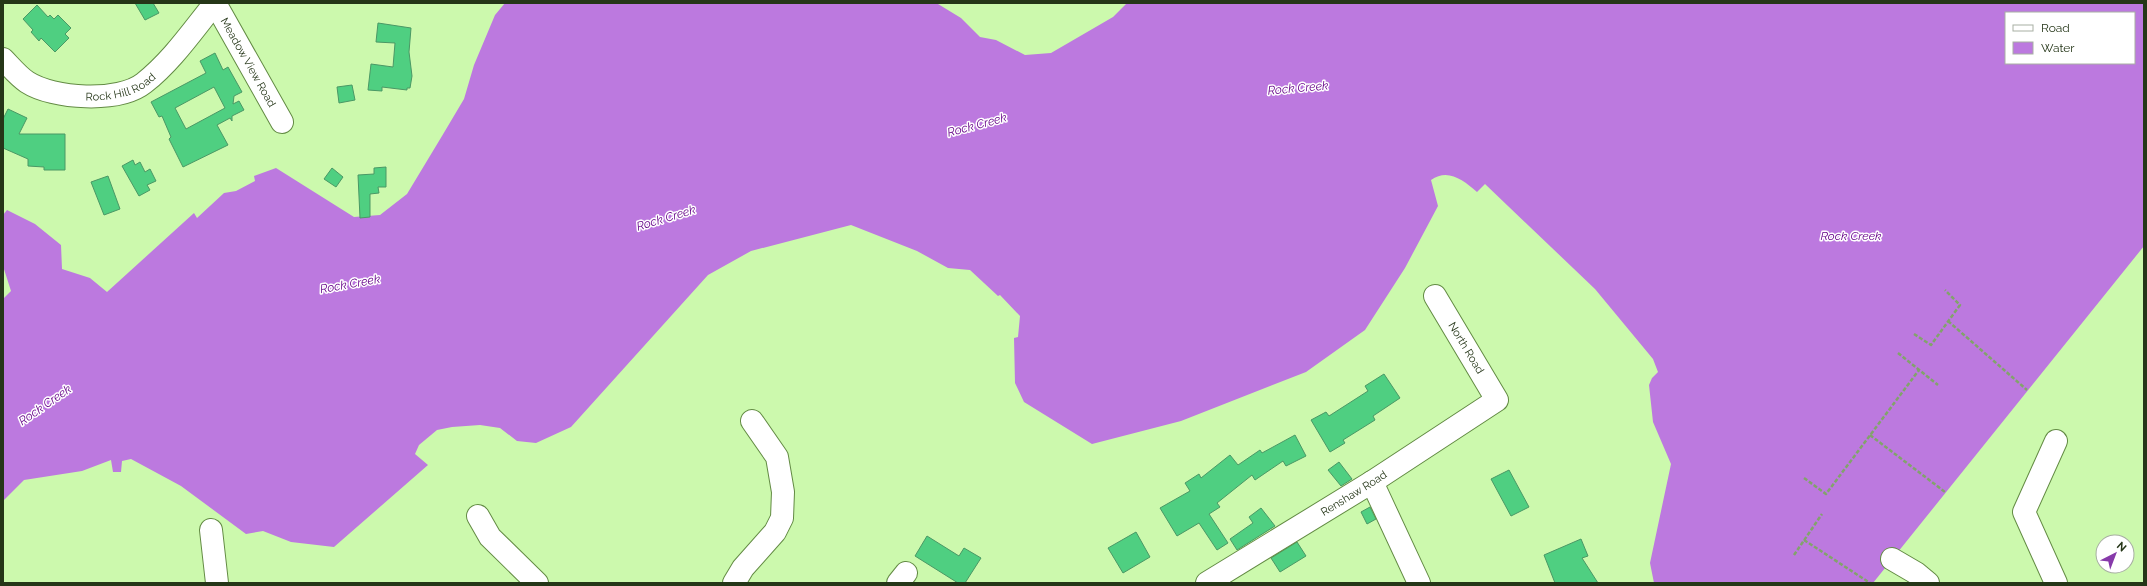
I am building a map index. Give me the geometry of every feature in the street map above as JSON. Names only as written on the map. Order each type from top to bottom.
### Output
[{"type":"street","name":"Rock Hill Road","points":[[3,59],[27,82],[46,91],[68,95],[91,96],[117,93],[134,89],[152,76],[173,54],[215,3]]},
{"type":"street","name":"Meadow View Road","points":[[215,3],[282,122]]},
{"type":"street","name":"North Road","points":[[1435,296],[1497,400]]},
{"type":"street","name":"Renshaw Road","points":[[1207,583],[1372,482],[1497,400]]},
{"type":"street","points":[[734,583],[743,568],[774,532],[782,518],[783,492],[777,457],[752,421]]},
{"type":"street","points":[[2056,441],[2024,512],[2056,583]]},
{"type":"street","points":[[1372,482],[1419,583]]},
{"type":"street","points":[[478,516],[490,537],[537,583]]},
{"type":"street","points":[[211,530],[217,583]]},
{"type":"street","points":[[1892,559],[1928,583]]},
{"type":"path","points":[[1914,334],[1931,345],[1960,305],[1945,290]]},
{"type":"path","points":[[1948,321],[2027,390]]},
{"type":"path","points":[[1898,353],[1938,385]]},
{"type":"path","points":[[1804,478],[1826,494],[1919,370]]},
{"type":"path","points":[[1870,435],[1945,492]]},
{"type":"path","points":[[1794,555],[1822,514]]},
{"type":"path","points":[[1804,540],[1870,583]]},
{"type":"water","name":"Rock Creek","points":[[505,3],[938,4],[961,18],[980,37],[996,40],[1025,55],[1051,53],[1113,17],[1127,3],[2144,3],[2144,246],[1873,583],[1654,583],[1650,563],[1671,464],[1653,422],[1649,385],[1652,378],[1658,372],[1653,359],[1595,289],[1485,184],[1477,192],[1466,183],[1449,175],[1443,175],[1431,180],[1438,206],[1405,268],[1365,330],[1306,372],[1181,421],[1092,444],[1024,402],[1015,383],[1014,338],[1018,337],[1020,316],[1000,295],[998,296],[970,270],[948,268],[917,251],[851,225],[751,251],[708,275],[571,427],[536,443],[517,441],[500,428],[480,425],[452,427],[437,430],[419,445],[415,454],[428,465],[334,547],[291,542],[263,531],[246,534],[181,486],[131,459],[122,461],[121,472],[113,472],[111,460],[82,471],[24,480],[3,501],[3,299],[11,291],[3,266],[3,215],[7,210],[35,224],[61,245],[62,269],[90,278],[107,292],[194,213],[197,218],[224,193],[236,191],[255,181],[254,176],[276,168],[354,217],[380,215],[407,194],[464,99],[474,65],[495,15]]},
{"type":"building","points":[[135,3],[153,3],[159,13],[145,20]]},
{"type":"building","points":[[37,5],[48,17],[50,15],[54,19],[58,15],[71,28],[65,34],[69,38],[55,52],[41,38],[39,41],[31,32],[33,30],[23,19]]},
{"type":"building","points":[[378,23],[411,28],[409,52],[412,76],[410,88],[407,88],[407,90],[382,87],[382,91],[368,90],[371,64],[393,67],[395,43],[376,42]]},
{"type":"building","points":[[215,53],[223,70],[228,67],[242,92],[234,96],[233,104],[239,101],[244,110],[232,116],[232,121],[230,118],[217,125],[228,145],[183,167],[169,139],[171,137],[162,116],[159,117],[151,102],[206,73],[200,61]],"holes":[[[214,87],[225,108],[186,129],[175,108]]]},
{"type":"building","points":[[352,85],[355,100],[339,103],[337,87]]},
{"type":"building","points":[[8,109],[27,118],[19,134],[65,134],[65,170],[44,170],[44,167],[28,166],[28,159],[3,148],[3,119]]},
{"type":"building","points":[[133,160],[135,165],[140,162],[145,172],[150,169],[156,181],[147,185],[150,190],[139,196],[122,166]]},
{"type":"building","points":[[386,167],[386,187],[378,187],[379,193],[370,194],[370,217],[360,218],[358,175],[374,174],[374,168]]},
{"type":"building","points":[[332,168],[343,177],[336,187],[324,179]]},
{"type":"building","points":[[108,176],[120,209],[104,215],[91,182]]},
{"type":"building","points":[[1384,374],[1400,398],[1373,416],[1375,420],[1343,440],[1345,443],[1330,452],[1311,420],[1326,412],[1329,416],[1368,391],[1365,386]]},
{"type":"building","points":[[1295,435],[1306,456],[1286,466],[1283,461],[1255,480],[1252,475],[1217,503],[1220,507],[1209,514],[1228,543],[1217,550],[1199,523],[1177,536],[1160,508],[1190,491],[1185,483],[1199,474],[1201,478],[1230,455],[1238,465],[1260,450],[1262,453]]},
{"type":"building","points":[[1339,462],[1352,479],[1341,486],[1328,470]]},
{"type":"building","points":[[1509,470],[1529,507],[1511,516],[1491,479]]},
{"type":"building","points":[[1370,507],[1376,519],[1367,524],[1361,512]]},
{"type":"building","points":[[1261,508],[1275,526],[1237,550],[1230,539],[1253,523],[1249,517]]},
{"type":"building","points":[[1136,532],[1150,557],[1123,573],[1108,548]]},
{"type":"building","points":[[927,536],[959,556],[964,548],[981,558],[965,583],[958,583],[915,556]]},
{"type":"building","points":[[1581,539],[1588,556],[1582,558],[1598,583],[1555,583],[1544,555]]},
{"type":"building","points":[[1297,542],[1306,556],[1280,572],[1271,558]]}]
